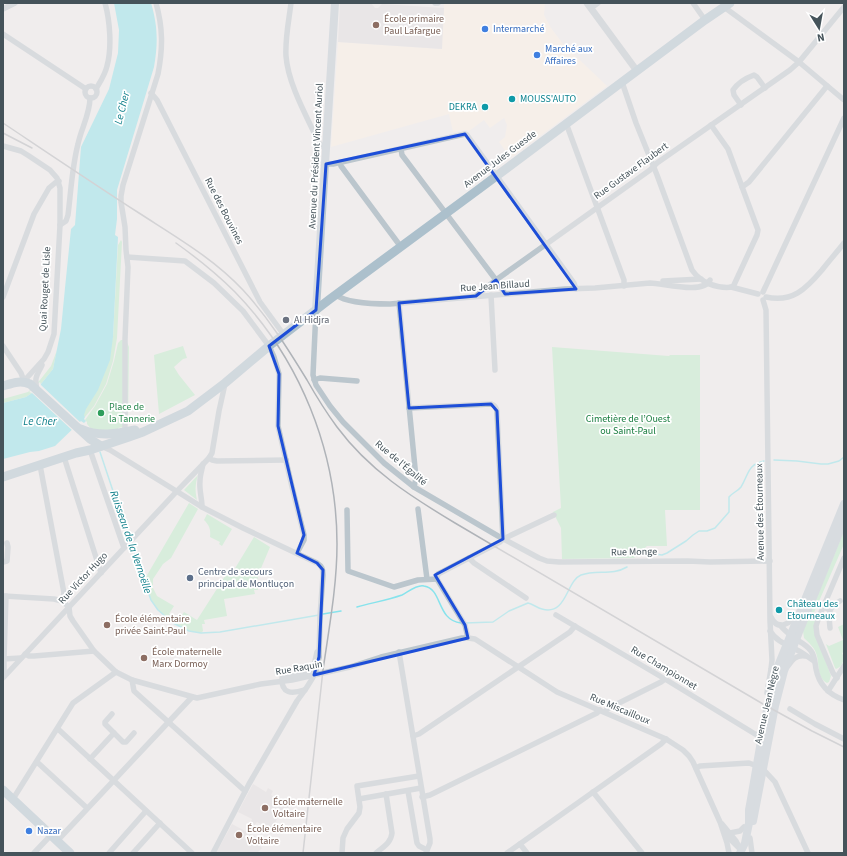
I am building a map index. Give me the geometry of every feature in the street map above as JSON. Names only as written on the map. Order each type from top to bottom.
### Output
[{"type":"main road","name":"Avenue du Président Vincent Auriol","points":[[316,310],[335,3]]},
{"type":"main road","name":"Avenue Jules Guesde","points":[[156,426],[188,411],[316,310],[727,5]]},
{"type":"main road","points":[[3,386],[16,382],[32,385],[85,436],[107,447],[156,426]]},
{"type":"main road","points":[[85,436],[125,432],[156,426]]},
{"type":"main road","points":[[85,436],[107,447]]},
{"type":"main road","points":[[3,478],[76,453],[85,436]]},
{"type":"main road","name":"Avenue Jean Nègre","points":[[793,638],[798,616],[844,504]]},
{"type":"main road","name":"Avenue Jean Nègre","points":[[741,853],[740,843],[744,826],[790,646],[844,521]]},
{"type":"main road","name":"Avenue Jean Nègre","points":[[741,853],[748,847],[750,838],[760,767],[762,737],[774,680],[778,666],[790,646]]},
{"type":"main road","points":[[3,790],[70,853]]},
{"type":"main road","name":"Avenue Jean Nègre","points":[[741,853],[745,843],[749,823],[749,810]]},
{"type":"street","points":[[3,8],[15,3]]},
{"type":"street","points":[[90,98],[94,98],[96,96],[96,89],[103,78],[107,66],[110,45],[109,22],[105,3]]},
{"type":"street","points":[[125,432],[125,339],[128,267],[121,196],[123,184],[161,61],[162,34],[156,3]]},
{"type":"street","points":[[291,3],[286,45],[289,72],[319,143],[327,148]]},
{"type":"street","points":[[598,3],[589,6],[637,71]]},
{"type":"street","points":[[693,3],[705,20]]},
{"type":"street","points":[[727,5],[844,100]]},
{"type":"street","name":"Rue Gustave Flaubert","points":[[476,296],[496,280],[711,125],[765,88],[799,62],[844,7]]},
{"type":"street","points":[[3,34],[86,89]]},
{"type":"street","points":[[741,104],[734,95],[733,90],[750,76],[754,75],[757,77],[765,88]]},
{"type":"street","points":[[622,82],[689,263],[697,276],[728,288],[776,299],[793,296],[804,289],[812,281],[844,243]]},
{"type":"street","points":[[742,187],[748,182],[827,86]]},
{"type":"street","points":[[86,89],[91,87],[96,89]]},
{"type":"street","points":[[86,89],[85,94],[90,98]]},
{"type":"street","name":"Rue des Bouvines","points":[[151,93],[157,100],[260,302],[284,335]]},
{"type":"street","points":[[60,225],[66,220],[68,215],[76,152],[89,109],[90,98]]},
{"type":"street","points":[[762,296],[844,118]]},
{"type":"street","points":[[566,123],[624,280],[624,286]]},
{"type":"street","points":[[711,125],[728,149],[758,230],[733,288]]},
{"type":"street","points":[[326,164],[333,164],[465,134],[574,283],[576,289]]},
{"type":"street","points":[[3,146],[24,153],[50,170],[55,174],[59,181],[49,188],[34,214],[3,297]]},
{"type":"street","points":[[401,149],[402,155],[505,294]]},
{"type":"street","points":[[340,162],[400,247]]},
{"type":"street","name":"Quai Rouget de Lisle","points":[[32,385],[48,352],[54,334],[60,225],[59,181]]},
{"type":"street","points":[[127,257],[185,261],[214,283],[247,316],[270,346],[279,374],[278,426],[304,535],[304,540],[297,553]]},
{"type":"street","points":[[688,258],[706,280]]},
{"type":"street","points":[[689,280],[692,275],[692,270]]},
{"type":"street","points":[[657,283],[662,281],[706,280]]},
{"type":"street","points":[[657,283],[690,288],[706,285],[706,280]]},
{"type":"street","name":"Rue Jean Billaud","points":[[336,295],[340,298],[352,301],[378,304],[657,283]]},
{"type":"street","points":[[491,295],[495,370]]},
{"type":"street","name":"Avenue des Étourneaux","points":[[762,296],[766,310],[771,617],[771,669],[764,711],[764,724]]},
{"type":"street","points":[[399,303],[416,478],[414,487]]},
{"type":"street","points":[[316,310],[313,377],[357,381]]},
{"type":"street","points":[[3,346],[21,373],[32,385],[44,359]]},
{"type":"street","name":"Rue de l'Égalité","points":[[313,377],[316,385],[330,406],[384,463],[414,487],[503,539]]},
{"type":"street","points":[[225,383],[212,453],[209,458],[217,461],[286,460]]},
{"type":"street","points":[[210,394],[216,394],[219,398],[219,411]]},
{"type":"street","points":[[409,408],[490,404],[496,407],[503,539]]},
{"type":"street","points":[[126,422],[123,427],[125,432],[129,434],[113,438],[107,447],[202,508],[317,562],[323,570],[319,657],[317,668],[312,679],[245,791],[213,853]]},
{"type":"street","points":[[85,436],[126,546]]},
{"type":"street","points":[[64,457],[101,572]]},
{"type":"street","name":"Rue Victor Hugo","points":[[4,677],[209,458]]},
{"type":"street","points":[[202,508],[200,481],[203,464]]},
{"type":"street","points":[[40,465],[64,594],[62,601]]},
{"type":"street","points":[[418,509],[427,579]]},
{"type":"street","points":[[347,510],[348,571],[394,587],[418,580],[437,579]]},
{"type":"street","points":[[437,579],[438,574],[500,542],[503,539],[554,516]]},
{"type":"street","name":"Rue Monge","points":[[503,539],[539,558],[547,561],[559,562],[688,560],[710,562],[770,561]]},
{"type":"street","points":[[3,562],[7,561],[7,543]]},
{"type":"street","points":[[469,558],[474,563],[526,598]]},
{"type":"street","points":[[836,678],[817,635],[816,626],[844,558]]},
{"type":"street","points":[[437,579],[464,623],[468,638]]},
{"type":"street","points":[[4,677],[4,596],[54,599],[62,601],[69,607]]},
{"type":"street","points":[[830,628],[830,610],[840,601]]},
{"type":"street","name":"Rue Raquin","points":[[69,607],[70,616],[73,622],[94,651],[116,672],[132,680],[197,698],[261,684],[292,680],[350,667],[399,652],[468,638]]},
{"type":"street","points":[[824,607],[830,610]]},
{"type":"street","name":"Rue Championnet","points":[[556,615],[762,737]]},
{"type":"street","points":[[780,626],[798,616]]},
{"type":"street","points":[[771,617],[776,624],[793,638],[805,644],[811,650],[818,680],[828,691],[844,700]]},
{"type":"street","points":[[413,736],[419,734],[519,667],[570,632],[575,626]]},
{"type":"street","points":[[770,631],[774,637],[814,661]]},
{"type":"street","name":"Rue Miscailloux","points":[[468,638],[475,640],[557,692],[666,739],[683,750],[689,756],[696,768],[721,825]]},
{"type":"street","points":[[305,690],[290,693],[283,688],[281,681],[282,678],[308,672],[314,665],[319,643]]},
{"type":"street","points":[[3,659],[23,656],[94,651]]},
{"type":"street","points":[[399,652],[430,839],[430,844],[427,851],[417,843],[408,790]]},
{"type":"street","points":[[784,671],[796,657],[800,655],[807,656]]},
{"type":"street","points":[[828,691],[844,666]]},
{"type":"street","points":[[13,799],[73,703],[116,672]]},
{"type":"street","points":[[422,797],[437,792],[665,679]]},
{"type":"street","points":[[132,680],[134,691],[245,791]]},
{"type":"street","points":[[34,853],[54,838],[87,808],[192,697]]},
{"type":"street","points":[[790,709],[844,739]]},
{"type":"street","points":[[112,714],[104,724],[123,742],[126,742],[134,733]]},
{"type":"street","points":[[58,728],[192,853]]},
{"type":"street","points":[[90,758],[114,733]]},
{"type":"street","points":[[508,853],[666,739]]},
{"type":"street","points":[[37,762],[87,808]]},
{"type":"street","points":[[696,768],[700,766],[749,763],[760,767],[775,782],[808,853]]},
{"type":"street","points":[[342,853],[343,838],[347,829],[359,813],[360,807],[357,786],[419,776]]},
{"type":"street","points":[[359,799],[421,788]]},
{"type":"street","points":[[593,792],[642,853]]},
{"type":"street","points":[[376,853],[392,838],[386,794]]},
{"type":"street","points":[[109,853],[146,811]]},
{"type":"street","points":[[133,853],[160,823]]},
{"type":"street","points":[[721,825],[727,834],[731,846],[741,853]]},
{"type":"street","points":[[721,825],[741,853]]},
{"type":"street","points":[[727,834],[740,831],[744,826]]},
{"type":"street","points":[[727,834],[729,853]]},
{"type":"street","points":[[750,838],[752,853]]},
{"type":"street","points":[[520,844],[527,853]]},
{"type":"highlighted area","points":[[465,134],[576,289],[505,294],[496,280],[476,296],[399,303],[409,408],[491,404],[497,411],[503,539],[435,575],[465,625],[468,638],[314,675],[319,657],[323,570],[317,563],[297,553],[304,535],[278,426],[279,374],[269,346],[316,310],[326,164]]},
{"type":"shaded area","name":"École primaire Paul Lafargue","points":[[340,3],[371,3],[375,8],[378,8],[382,4],[444,8],[442,49],[338,42]]},
{"type":"shaded area","points":[[444,3],[545,3],[544,15],[551,28],[563,44],[607,86],[512,157],[511,155],[509,156],[499,142],[505,137],[507,125],[504,118],[490,128],[484,120],[469,131],[465,130],[453,132],[449,114],[331,147],[338,42],[441,49]]},
{"type":"shaded area","name":"École maternelle Voltaire","points":[[253,784],[266,792],[268,788],[273,791],[271,795],[290,805],[287,812],[282,810],[275,823],[279,825],[276,832],[257,822],[254,826],[250,824],[252,819],[238,812]]},
{"type":"shaded area","name":"École élémentaire Voltaire","points":[[232,824],[260,839],[257,843],[262,848],[257,853],[216,853]]},
{"type":"green space","points":[[121,240],[117,338],[113,361],[106,384],[94,406],[85,417],[83,415],[113,337],[118,245]]},
{"type":"green space","points":[[121,340],[126,340],[129,347],[128,421],[123,427],[118,428],[118,432],[93,431],[85,420],[95,406],[107,384],[118,343]]},
{"type":"green space","points":[[183,346],[187,358],[183,359],[174,367],[195,395],[159,414],[154,355]]},
{"type":"green space","name":"Cimetière de l’Ouest ou Saint-Paul","points":[[552,347],[669,356],[700,355],[700,510],[665,510],[667,546],[647,546],[634,558],[562,559],[561,528],[553,512],[561,508]]},
{"type":"green space","points":[[57,350],[53,369],[32,393],[26,397],[3,403],[3,399],[28,392],[51,366]]},
{"type":"green space","points":[[198,475],[196,482],[197,500],[184,490]]},
{"type":"green space","points":[[189,503],[198,509],[171,558],[163,564],[153,579],[153,588],[157,596],[174,606],[169,614],[179,620],[184,612],[197,620],[227,573],[231,575],[254,537],[270,547],[259,573],[257,581],[258,590],[254,590],[255,594],[224,599],[227,616],[204,620],[205,624],[202,624],[203,631],[201,633],[189,631],[173,623],[158,610],[151,600],[144,579]]},
{"type":"green space","points":[[207,514],[232,529],[222,546],[219,544],[220,542],[210,537],[209,527],[204,520]]},
{"type":"green space","points":[[844,531],[844,544],[813,615],[817,616],[814,628],[831,676],[829,682],[827,683],[821,677],[816,653],[813,647],[804,638],[803,631]]},
{"type":"green space","points":[[844,624],[844,650],[842,654],[844,655],[844,659],[842,664],[836,669],[826,644],[829,646],[843,640],[838,627]]},
{"type":"water","name":"Le Cher","points":[[114,3],[151,3],[155,19],[157,43],[154,67],[117,190],[117,219],[115,235],[118,237],[113,337],[110,360],[98,390],[86,409],[84,419],[86,421],[84,423],[81,421],[55,446],[3,459],[3,403],[26,397],[32,393],[53,369],[61,329],[71,229],[75,225],[81,147],[109,89],[118,53],[119,30]]},
{"type":"pier","points":[[40,382],[41,385],[81,423],[73,431],[32,393],[29,392]]},
{"type":"waterway","name":"Ruisseau de la Vernoëlle","points":[[100,452],[129,539]]},
{"type":"waterway","name":"Ruisseau de la Vernoëlle","points":[[774,460],[828,464],[839,461],[844,457]]},
{"type":"waterway","name":"Ruisseau de la Vernoëlle","points":[[643,555],[647,553],[662,555],[686,541],[699,531],[707,531],[715,528],[729,512],[729,497],[741,487],[751,468],[754,465],[764,461]]},
{"type":"waterway","name":"Ruisseau de la Vernoëlle","points":[[131,543],[151,600],[158,610],[173,623],[189,631],[201,633],[220,632],[319,615]]},
{"type":"waterway","name":"Ruisseau de la Vernoëlle","points":[[465,623],[493,622],[509,611],[528,603],[550,610],[557,607],[561,603],[576,578],[581,575],[592,572],[616,571],[627,567]]},
{"type":"waterway","name":"Ruisseau de la Vernoëlle","points":[[357,607],[397,597],[416,587],[424,586],[430,588],[434,593],[447,616],[453,621],[461,623]]},
{"type":"waterway","name":"Ruisseau de la Vernoëlle","points":[[323,614],[341,611]]},
{"type":"railway","points":[[3,123],[194,248],[231,278],[252,300],[269,322],[337,427],[349,442],[391,481],[422,503],[455,523],[763,704],[844,747]]},
{"type":"railway","points":[[3,133],[32,148]]},
{"type":"railway","points":[[176,243],[207,266],[235,292],[258,318],[278,347],[296,377],[310,408],[322,441],[330,475],[335,509],[337,544],[336,576],[323,670],[303,853]]},
{"type":"place","name":"École primaire Paul Lafargue","points":[[376,25]]},
{"type":"place","name":"Intermarché","points":[[485,29]]},
{"type":"place","name":"Marché aux Affaires","points":[[537,55]]},
{"type":"place","name":"MOUSS'AUTO","points":[[512,99]]},
{"type":"place","name":"DEKRA","points":[[485,107]]},
{"type":"place","name":"Al Hidjra","points":[[286,320]]},
{"type":"place","name":"Place de la Tannerie","points":[[101,413]]},
{"type":"place","name":"Centre de secours principal de Montluçon","points":[[190,578]]},
{"type":"place","name":"Château des Etourneaux","points":[[779,610]]},
{"type":"place","name":"École élémentaire privée Saint-Paul","points":[[107,625]]},
{"type":"place","name":"École maternelle Marx Dormoy","points":[[144,658]]},
{"type":"place","name":"École maternelle Voltaire","points":[[265,808]]},
{"type":"place","name":"Nazar","points":[[29,831]]},
{"type":"place","name":"École élémentaire Voltaire","points":[[239,835]]}]
